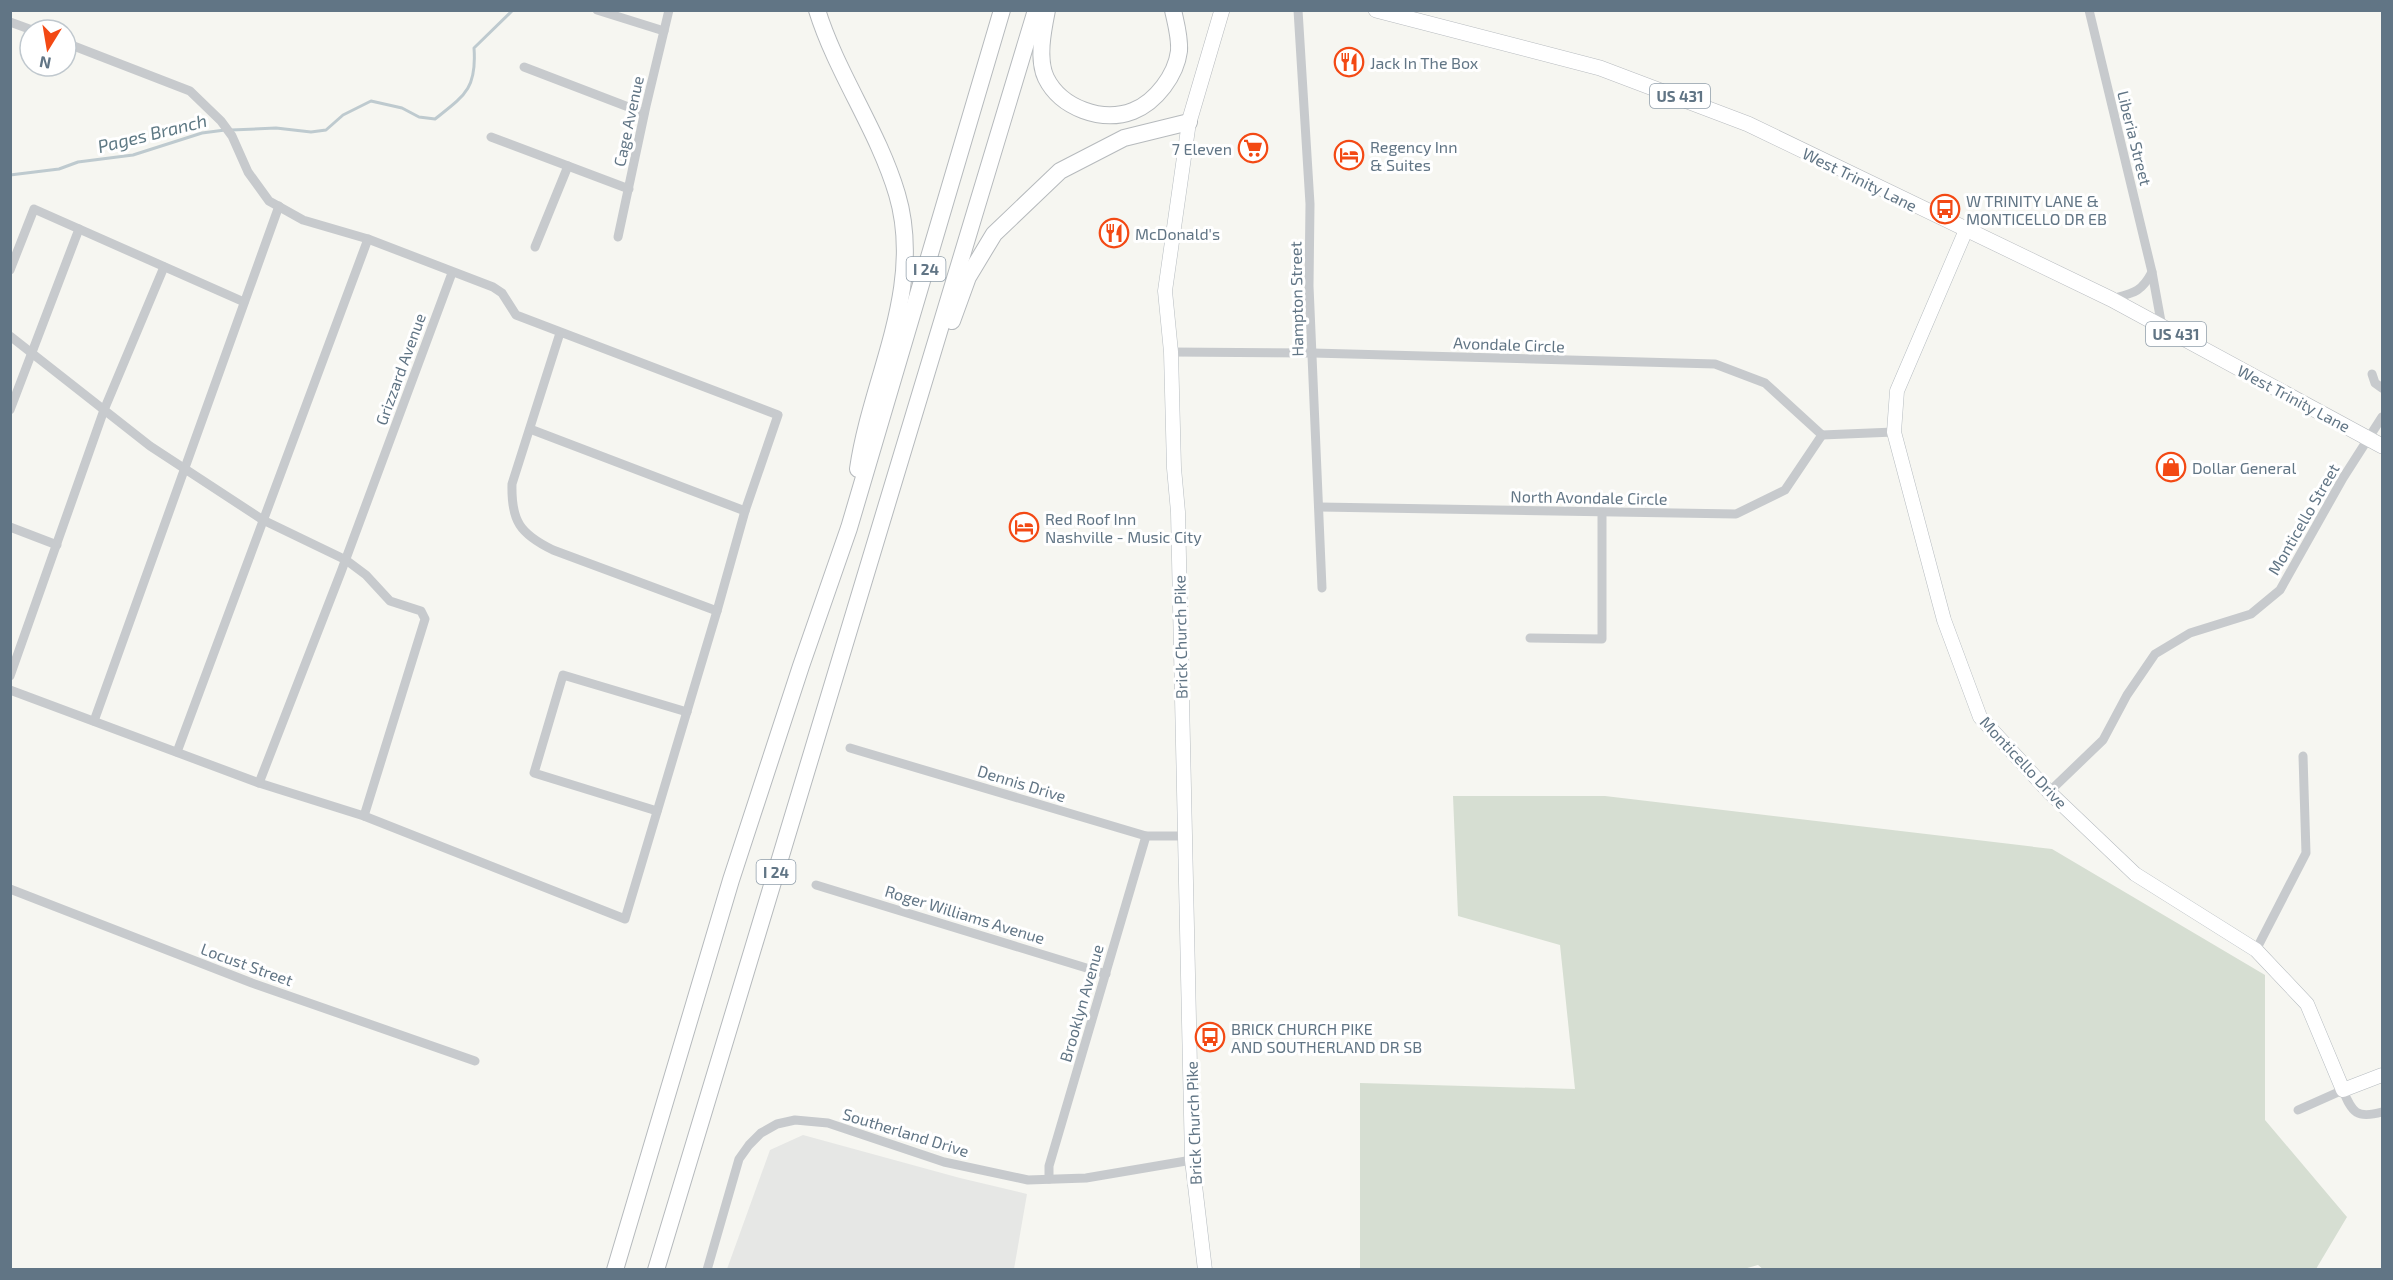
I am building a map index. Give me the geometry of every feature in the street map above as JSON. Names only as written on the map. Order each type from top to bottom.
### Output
[{"type":"highway","points":[[817,10],[837,64],[890,176],[902,220],[905,250],[896,324],[861,445],[849,528]]},
{"type":"highway","name":"I 24","points":[[615,1269],[731,880],[849,528],[1002,10]]},
{"type":"highway","name":"I 24","points":[[656,1269],[1036,10]]},
{"type":"highway","points":[[1047,10],[1041,42],[1046,77],[1061,97],[1078,108],[1096,115],[1134,111],[1153,98],[1162,88],[1170,76],[1179,51],[1178,31],[1173,10]]},
{"type":"highway","points":[[895,474],[968,278],[994,234],[1060,171],[1124,138],[1189,122]]},
{"type":"main road","name":"Brick Church Pike","points":[[1204,1269],[1192,1160],[1178,512],[1166,283],[1189,122],[1222,10]]},
{"type":"main road","name":"West Trinity Lane","points":[[1376,10],[1600,68],[1748,124],[2110,299],[2376,442]]},
{"type":"main road","name":"Monticello Drive","points":[[1966,230],[1898,391],[1894,432],[1944,620],[1980,717],[2049,792],[2135,874],[2256,950],[2307,1004],[2343,1090]]},
{"type":"main road","points":[[2343,1090],[2382,1075]]},
{"type":"street","points":[[597,10],[664,31]]},
{"type":"street","name":"Cage Avenue","points":[[618,237],[644,113],[669,10]]},
{"type":"street","name":"Hampton Street","points":[[1298,10],[1310,204],[1309,286],[1322,588]]},
{"type":"street","name":"Liberia Street","points":[[2089,10],[2152,272],[2162,327]]},
{"type":"street","points":[[10,690],[259,783],[364,816],[625,919],[745,512],[777,415],[516,315],[502,292],[493,287],[368,239],[303,220],[269,201],[248,172],[232,136],[221,121],[190,91],[78,48]]},
{"type":"street","points":[[524,67],[644,113]]},
{"type":"street","points":[[491,137],[628,189]]},
{"type":"street","points":[[535,247],[568,166]]},
{"type":"street","points":[[94,721],[279,206]]},
{"type":"street","points":[[10,270],[34,209],[244,302]]},
{"type":"street","points":[[10,410],[79,229]]},
{"type":"street","points":[[177,752],[368,239]]},
{"type":"street","points":[[10,676],[104,410],[164,267]]},
{"type":"street","points":[[2110,299],[2136,292],[2144,286],[2152,272]]},
{"type":"street","name":"Grizzard Avenue","points":[[259,783],[346,560],[452,273]]},
{"type":"street","points":[[560,333],[512,484],[515,519],[534,541],[553,550],[717,611]]},
{"type":"street","points":[[10,336],[150,447],[263,520],[346,560],[366,575],[390,602],[421,611],[425,619],[364,816]]},
{"type":"street","name":"Avondale Circle","points":[[1171,352],[1312,353],[1715,364],[1765,383],[1822,435]]},
{"type":"street","points":[[2372,374],[2375,383],[2382,388]]},
{"type":"street","name":"Monticello Street","points":[[2049,792],[2103,740],[2127,695],[2156,654],[2190,633],[2251,614],[2280,590],[2343,478],[2376,442],[2382,417]]},
{"type":"street","points":[[530,429],[745,512]]},
{"type":"street","points":[[1822,435],[1894,432]]},
{"type":"street","name":"North Avondale Circle","points":[[1320,507],[1736,514],[1785,490],[1822,435]]},
{"type":"street","points":[[1530,638],[1602,639],[1602,513]]},
{"type":"street","points":[[10,527],[57,544]]},
{"type":"street","points":[[657,812],[534,773],[553,708],[563,675],[687,712]]},
{"type":"street","name":"Dennis Drive","points":[[850,748],[1146,836],[1186,836]]},
{"type":"street","points":[[2256,950],[2306,853],[2303,756]]},
{"type":"street","name":"Brooklyn Avenue","points":[[1048,1179],[1049,1166],[1146,836]]},
{"type":"street","name":"Roger Williams Avenue","points":[[816,885],[1106,974]]},
{"type":"street","name":"Locust Street","points":[[10,890],[252,983],[475,1061]]},
{"type":"street","points":[[2298,1110],[2343,1090],[2350,1108],[2356,1114],[2382,1112]]},
{"type":"street","name":"Southerland Drive","points":[[707,1269],[739,1159],[761,1133],[777,1124],[795,1120],[828,1123],[944,1162],[1028,1180],[1086,1178],[1192,1160]]},
{"type":"shaded area","points":[[1453,796],[1605,796],[2052,849],[2265,975],[2265,1120],[2347,1217],[2316,1269],[1764,1270],[1758,1265],[1740,1270],[1360,1269],[1360,1083],[1575,1089],[1560,945],[1458,916]]},
{"type":"shaded area","points":[[803,1135],[1027,1194],[1014,1269],[727,1269],[770,1150]]},
{"type":"waterway","name":"Pages Branch","points":[[231,130],[276,128],[311,132],[326,130],[343,115],[371,101],[402,108],[419,117],[435,119],[461,97],[471,82],[474,48],[513,10]]},
{"type":"waterway","name":"Pages Branch","points":[[10,175],[59,169],[78,162],[133,155],[202,133],[225,130]]},
{"type":"place","name":"Jack In The Box","points":[[1349,62]]},
{"type":"place","name":"7 Eleven","points":[[1253,148]]},
{"type":"place","name":"Regency Inn & Suites","points":[[1349,155]]},
{"type":"place","name":"W TRINITY LANE & MONTICELLO DR EB","points":[[1945,209]]},
{"type":"place","name":"McDonald's","points":[[1114,233]]},
{"type":"place","name":"Dollar General","points":[[2171,467]]},
{"type":"place","name":"Red Roof Inn Nashville - Music City","points":[[1024,527]]},
{"type":"place","name":"BRICK CHURCH PIKE AND SOUTHERLAND DR SB","points":[[1210,1037]]}]
